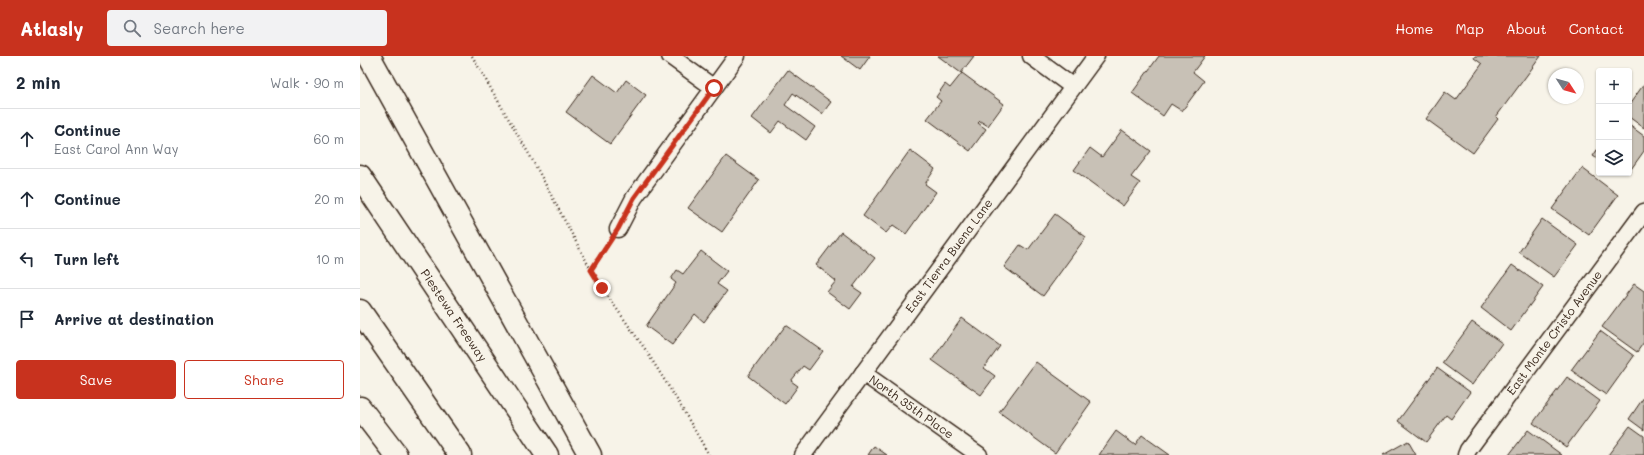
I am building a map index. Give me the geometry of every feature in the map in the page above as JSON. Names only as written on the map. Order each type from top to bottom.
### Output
[{"type":"highway","points":[[369,56],[590,455]]},
{"type":"highway","name":"Piestewa Freeway","points":[[360,176],[547,455]]},
{"type":"highway","points":[[360,311],[460,455]]},
{"type":"highway","points":[[360,408],[396,455]]},
{"type":"street","points":[[670,56],[714,88]]},
{"type":"street","points":[[618,229],[634,198],[737,56]]},
{"type":"street","points":[[1031,56],[1073,87]]},
{"type":"street","name":"East Tierra Buena Lane","points":[[803,455],[1096,56]]},
{"type":"street","name":"East Monte Cristo Avenue","points":[[1466,455],[1468,450],[1644,212]]},
{"type":"street","name":"North 35th Place","points":[[863,373],[980,455]]},
{"type":"path","points":[[472,56],[533,162],[591,270],[650,356],[709,455]]},
{"type":"path","points":[[591,270],[618,229]]},
{"type":"building","points":[[841,56],[870,56],[860,70]]},
{"type":"building","points":[[938,56],[974,56],[961,73]]},
{"type":"building","points":[[1159,56],[1205,56],[1193,72],[1204,81],[1182,111],[1171,104],[1163,116],[1132,93]]},
{"type":"building","points":[[1475,56],[1541,56],[1496,117],[1498,119],[1473,153],[1426,119],[1445,92],[1456,100],[1482,64],[1474,58]]},
{"type":"building","points":[[788,70],[831,102],[822,114],[793,93],[785,105],[815,127],[806,140],[780,121],[771,133],[752,118]]},
{"type":"building","points":[[962,73],[1004,104],[988,126],[980,121],[978,123],[986,129],[970,151],[927,119],[941,101],[936,97],[945,84],[950,88]]},
{"type":"building","points":[[593,75],[617,93],[626,80],[646,95],[610,144],[566,112]]},
{"type":"building","points":[[1644,84],[1644,128],[1632,119],[1632,101]]},
{"type":"building","points":[[1632,127],[1644,136],[1644,151],[1632,168]]},
{"type":"building","points":[[1122,130],[1151,151],[1131,177],[1140,183],[1123,206],[1074,170],[1090,148],[1102,157]]},
{"type":"building","points":[[910,150],[935,169],[925,184],[936,192],[906,234],[893,225],[886,233],[863,216]]},
{"type":"building","points":[[726,156],[759,180],[722,232],[688,208]]},
{"type":"building","points":[[1582,168],[1618,195],[1589,235],[1552,209]]},
{"type":"building","points":[[1055,214],[1086,237],[1043,296],[1004,267],[1020,245],[1028,250]]},
{"type":"building","points":[[1542,219],[1578,245],[1554,277],[1519,252]]},
{"type":"building","points":[[841,232],[875,258],[853,287],[862,293],[850,309],[827,292],[836,281],[816,265]]},
{"type":"building","points":[[701,251],[727,271],[717,284],[727,291],[704,322],[695,314],[672,345],[646,326],[676,283],[671,279],[677,270],[683,274]]},
{"type":"building","points":[[1512,265],[1543,287],[1511,331],[1481,308]]},
{"type":"building","points":[[1634,284],[1644,291],[1644,342],[1637,352],[1602,327]]},
{"type":"building","points":[[962,318],[1000,346],[984,368],[995,376],[981,395],[932,360]]},
{"type":"building","points":[[1472,322],[1502,343],[1472,385],[1442,363]]},
{"type":"building","points":[[786,325],[823,351],[809,370],[803,366],[791,381],[798,386],[785,404],[748,376]]},
{"type":"building","points":[[1600,331],[1634,356],[1606,395],[1571,370]]},
{"type":"building","points":[[1036,362],[1091,402],[1055,453],[999,412]]},
{"type":"building","points":[[1437,368],[1470,392],[1451,419],[1446,415],[1426,442],[1398,421]]},
{"type":"building","points":[[1567,377],[1600,401],[1566,447],[1533,423]]},
{"type":"building","points":[[1644,397],[1644,430],[1629,419]]},
{"type":"building","points":[[1630,426],[1644,436],[1644,455],[1608,455]]},
{"type":"building","points":[[1528,430],[1562,455],[1509,455]]},
{"type":"building","points":[[1116,431],[1135,445],[1142,435],[1170,455],[1099,455]]},
{"type":"building","points":[[1408,441],[1416,455],[1383,455]]},
{"type":"building","points":[[874,446],[887,455],[868,455]]},
{"type":"route","points":[[602,288],[591,270],[618,229],[634,198],[714,88]]}]
